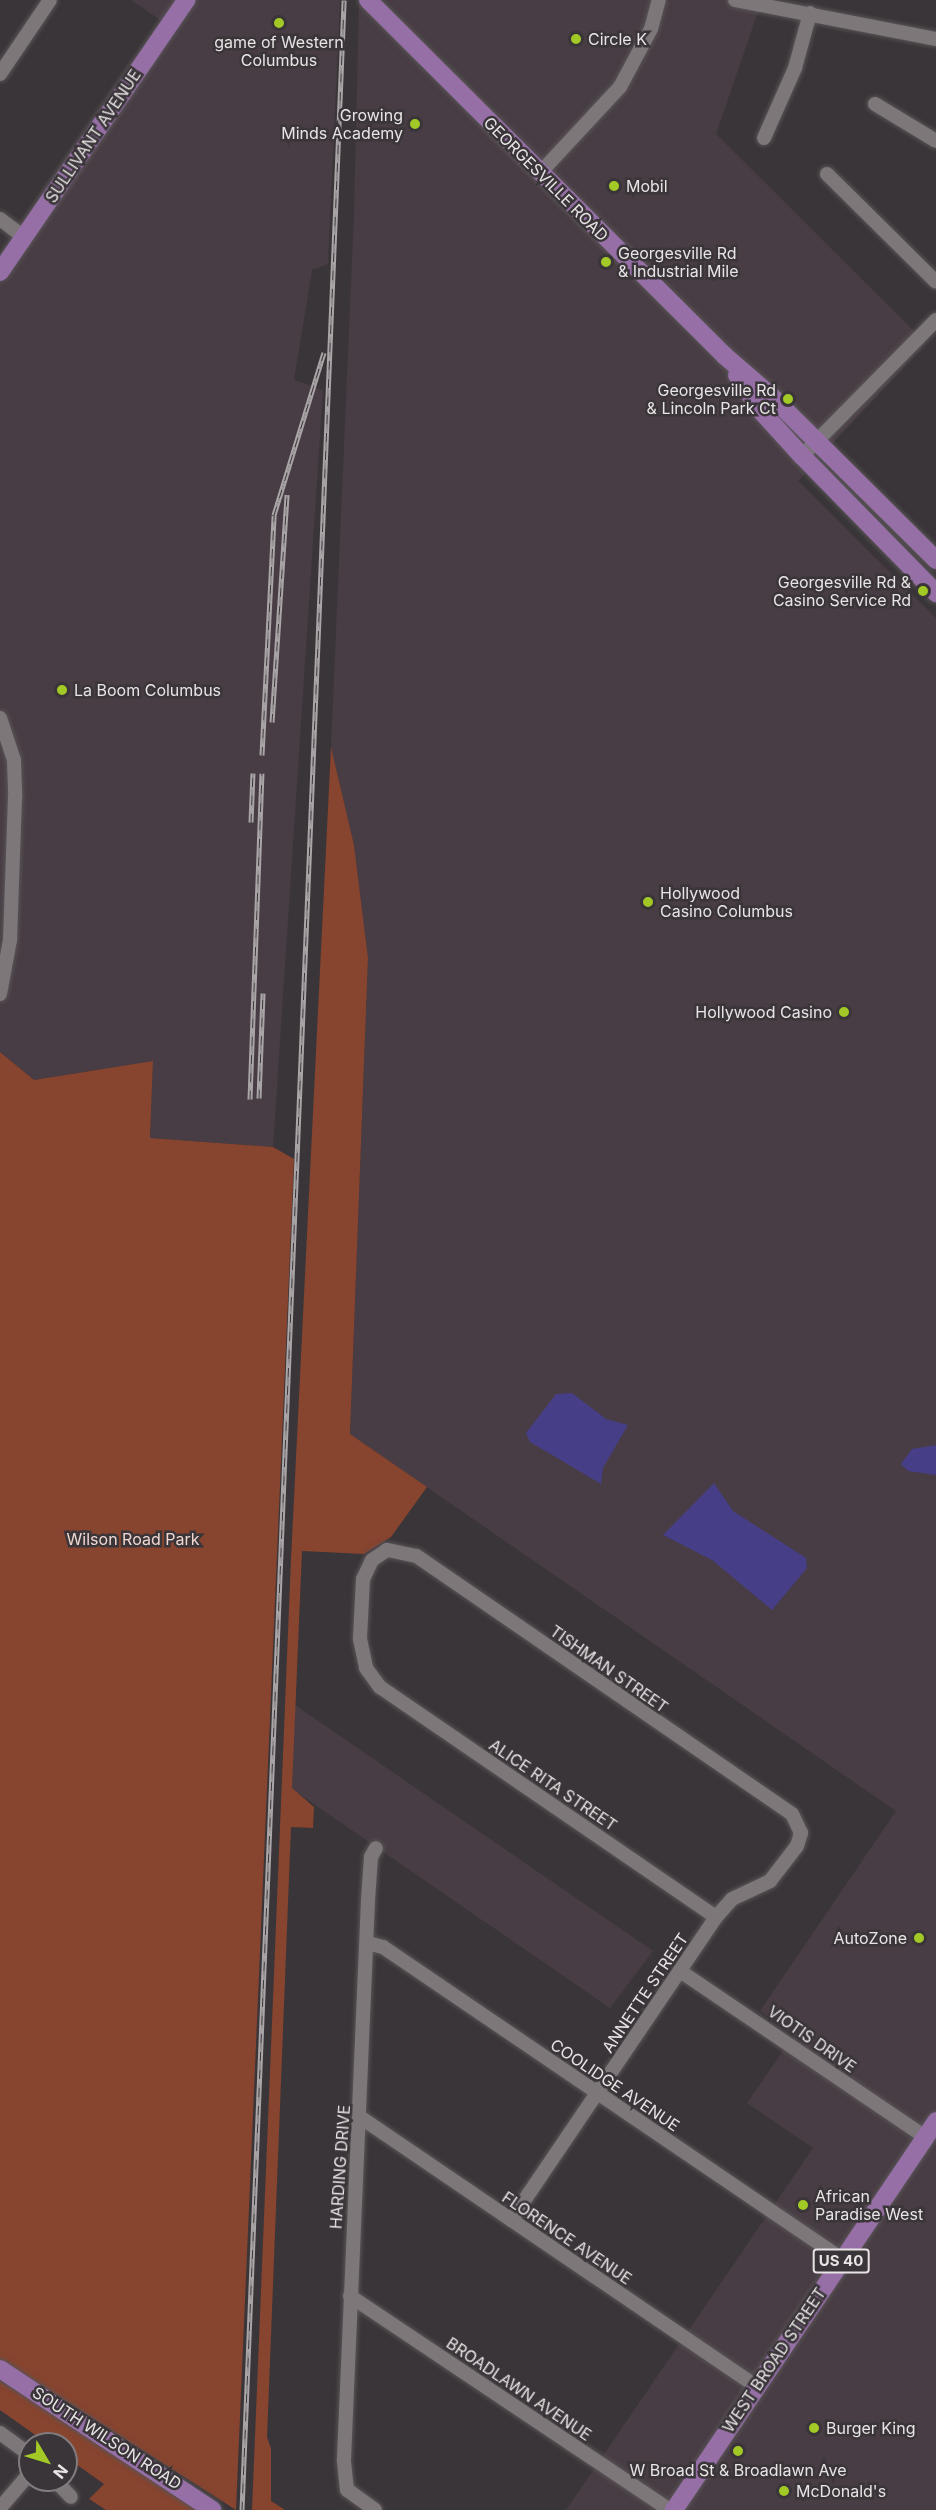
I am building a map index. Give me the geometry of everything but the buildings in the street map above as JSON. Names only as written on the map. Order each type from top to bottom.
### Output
[{"type":"main road","name":"SULLIVANT AVENUE","points":[[0,272],[186,0]]},
{"type":"main road","name":"GEORGESVILLE ROAD","points":[[368,0],[724,356],[816,441],[936,560]]},
{"type":"main road","name":"GEORGESVILLE ROAD","points":[[724,356],[761,411],[936,593]]},
{"type":"main road","name":"WEST BROAD STREET","points":[[672,2510],[936,2121]]},
{"type":"main road","name":"SOUTH WILSON ROAD","points":[[0,2368],[212,2510]]},
{"type":"street","points":[[0,74],[50,0]]},
{"type":"street","points":[[540,172],[620,87],[651,29],[659,0]]},
{"type":"street","points":[[735,0],[936,39]]},
{"type":"street","points":[[764,138],[795,68],[810,13]]},
{"type":"street","points":[[875,104],[936,141]]},
{"type":"street","points":[[827,174],[936,282]]},
{"type":"street","points":[[0,219],[24,237]]},
{"type":"street","points":[[802,456],[936,320]]},
{"type":"street","points":[[0,718],[14,760],[15,797],[10,940],[0,994]]},
{"type":"street","name":"ALICE RITA STREET","points":[[387,1550],[372,1560],[363,1580],[360,1639],[362,1658],[373,1678],[399,1700],[716,1917]]},
{"type":"street","name":"TISHMAN STREET","points":[[387,1550],[416,1556],[792,1814],[801,1833]]},
{"type":"street","name":"ANNETTE STREET","points":[[511,2220],[716,1917],[732,1899],[770,1881],[797,1846],[801,1833]]},
{"type":"street","name":"HARDING DRIVE","points":[[375,2510],[347,2490],[344,2459],[355,2156],[360,2117],[371,1857],[376,1848]]},
{"type":"street","name":"COOLIDGE AVENUE","points":[[368,1943],[382,1947],[842,2259]]},
{"type":"street","name":"VIOTIS DRIVE","points":[[680,1971],[925,2137]]},
{"type":"street","name":"FLORENCE AVENUE","points":[[360,2117],[756,2386]]},
{"type":"street","name":"BROADLAWN AVENUE","points":[[350,2296],[672,2510]]},
{"type":"street","points":[[0,2433],[18,2446]]},
{"type":"street","points":[[0,2508],[18,2487]]},
{"type":"street","points":[[67,2492],[71,2497]]},
{"type":"shaded area","points":[[131,0],[340,0],[328,264],[312,270],[294,380],[323,390],[273,1147],[150,1138],[153,1061],[34,1080],[0,1052],[0,278],[171,27]]},
{"type":"shaded area","name":"Hollywood Casino Columbus","points":[[359,0],[762,0],[716,134],[926,343],[798,481],[936,618],[936,2510],[566,2510],[813,2148],[747,2103],[794,2035],[760,2011],[896,1811],[350,1434],[368,958],[354,845],[331,747],[354,214]]},
{"type":"shaded area","points":[[572,1393],[606,1419],[628,1425],[603,1468],[601,1484],[530,1442],[526,1433],[556,1394]]},
{"type":"shaded area","points":[[936,1445],[936,1475],[908,1471],[901,1464],[912,1449]]},
{"type":"shaded area","points":[[714,1483],[733,1511],[806,1558],[807,1568],[772,1610],[712,1560],[663,1535]]},
{"type":"shaded area","points":[[295,1705],[653,1951],[610,2008],[292,1789]]},
{"type":"green space","points":[[331,747],[354,845],[368,958],[350,1434],[427,1487],[391,1537],[364,1554],[302,1551],[292,1788],[314,1807],[313,1828],[291,1827],[267,2437],[271,2449],[271,2501],[285,2510],[252,2510],[291,1559]]},
{"type":"green space","name":"Wilson Road Park","points":[[0,1052],[34,1080],[153,1061],[150,1138],[273,1147],[294,1159],[236,2510],[0,2359]]},
{"type":"green space","points":[[0,2381],[40,2406],[196,2510],[106,2510],[89,2499],[104,2484],[78,2466],[78,2432],[31,2432],[0,2410]]},
{"type":"railway","points":[[242,2510],[344,0]]},
{"type":"railway","points":[[262,755],[274,515],[324,352]]},
{"type":"railway","points":[[272,722],[287,494]]},
{"type":"railway","points":[[251,822],[253,773]]},
{"type":"railway","points":[[250,1099],[262,773]]},
{"type":"railway","points":[[259,1098],[263,993]]},
{"type":"place","name":"game of Western Columbus","points":[[279,23]]},
{"type":"place","name":"Circle K","points":[[576,39]]},
{"type":"place","name":"Growing Minds Academy","points":[[415,124]]},
{"type":"place","name":"Mobil","points":[[614,186]]},
{"type":"place","name":"Georgesville Rd & Industrial Mile","points":[[606,262]]},
{"type":"place","name":"Georgesville Rd & Lincoln Park Ct","points":[[788,399]]},
{"type":"place","name":"Georgesville Rd & Casino Service Rd","points":[[923,591]]},
{"type":"place","name":"La Boom Columbus","points":[[62,690]]},
{"type":"place","name":"Hollywood Casino Columbus","points":[[648,902]]},
{"type":"place","name":"Hollywood Casino","points":[[844,1012]]},
{"type":"place","name":"AutoZone","points":[[919,1938]]},
{"type":"place","name":"African Paradise West","points":[[803,2205]]},
{"type":"place","name":"Burger King","points":[[814,2428]]},
{"type":"place","name":"W Broad St & Broadlawn Ave","points":[[738,2451]]},
{"type":"place","name":"McDonald's","points":[[784,2491]]}]
